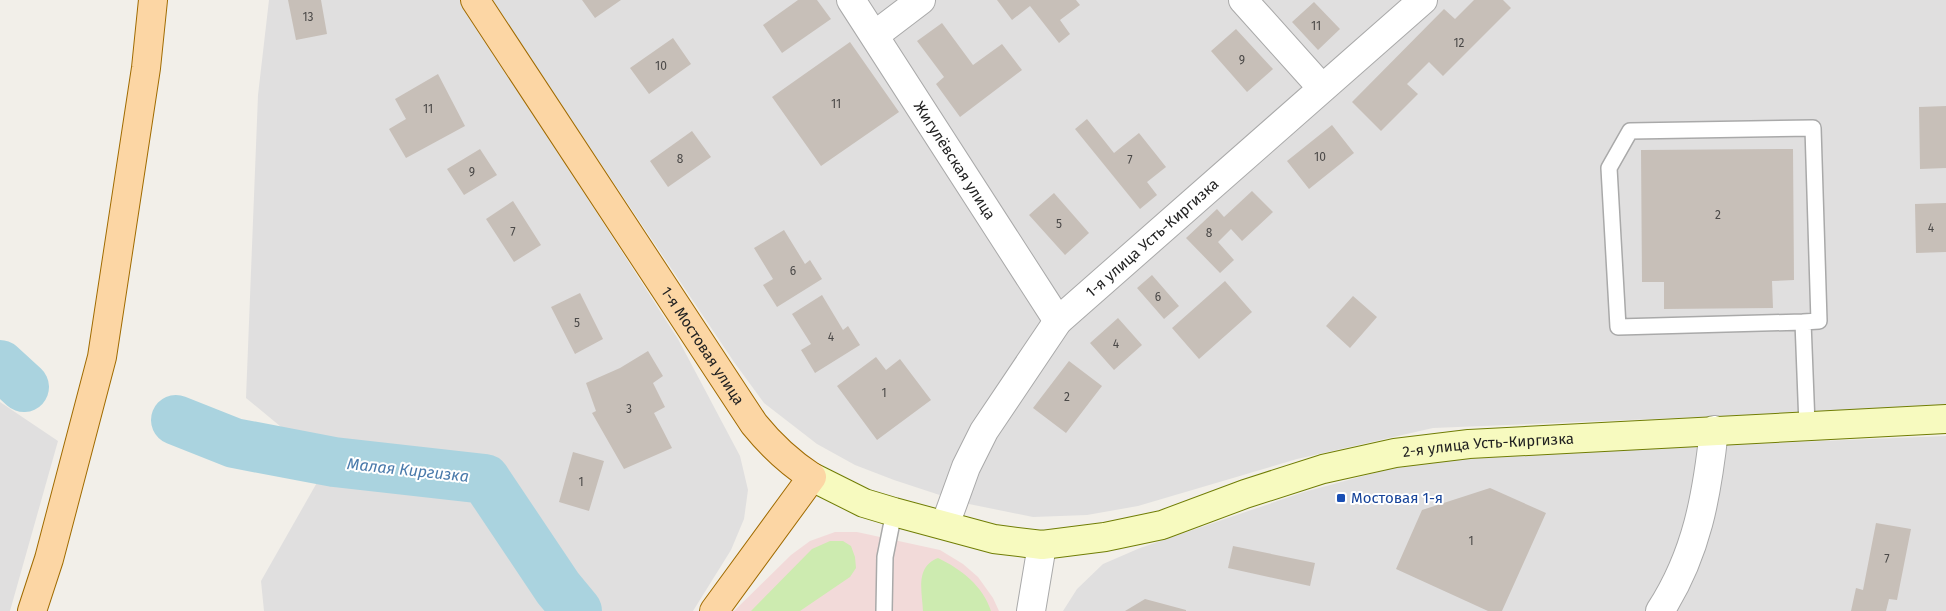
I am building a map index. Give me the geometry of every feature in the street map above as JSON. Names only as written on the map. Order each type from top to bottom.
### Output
[{"type":"main road","points":[[32,611],[49,559],[102,357],[146,68],[153,0]]},
{"type":"main road","name":"1-я Мостовая улица","points":[[476,0],[754,424],[771,445],[792,464],[812,477],[864,503],[994,539],[1042,544]]},
{"type":"main road","name":"2-я улица Усть-Киргизка","points":[[1042,544],[1105,537],[1162,524],[1245,494],[1324,469],[1395,452],[1469,444],[1946,419]]},
{"type":"main road","points":[[714,611],[812,477]]},
{"type":"street","name":"Жигулёвская улица","points":[[850,0],[1058,321]]},
{"type":"street","points":[[874,35],[921,0]]},
{"type":"street","points":[[1243,0],[1322,88]]},
{"type":"street","name":"1-я улица Усть-Киргизка","points":[[945,525],[966,467],[984,431],[1058,321],[1423,0]]},
{"type":"street","points":[[1660,611],[1688,557],[1703,512],[1714,430]]},
{"type":"street","points":[[1031,611],[1042,544]]},
{"type":"lane","points":[[1813,128],[1819,321],[1803,322],[1618,327],[1609,168],[1630,131],[1813,128]]},
{"type":"lane","points":[[1803,322],[1807,426]]},
{"type":"lane","points":[[884,611],[885,557],[894,512]]},
{"type":"shaded area","points":[[269,0],[460,0],[678,339],[740,456],[748,490],[744,519],[731,550],[693,611],[264,611],[261,581],[327,465],[246,398],[258,95]]},
{"type":"shaded area","points":[[491,0],[1946,0],[1946,407],[1433,428],[1297,459],[1138,506],[1087,515],[1033,517],[964,503],[855,465],[817,444],[764,403],[734,362]]},
{"type":"shaded area","points":[[0,402],[58,441],[10,611],[0,611]]},
{"type":"shaded area","points":[[1946,436],[1946,611],[1673,611],[1725,445]]},
{"type":"shaded area","points":[[1698,444],[1695,509],[1664,582],[1645,611],[1063,611],[1077,589],[1103,564],[1140,548],[1304,492],[1437,456]]},
{"type":"shaded area","points":[[835,532],[857,532],[940,550],[963,564],[978,577],[993,598],[999,611],[734,611],[791,555],[810,541]]},
{"type":"green space","points":[[830,541],[843,541],[851,546],[856,568],[850,577],[800,611],[751,611],[812,549]]},
{"type":"green space","points":[[938,558],[955,567],[977,586],[991,611],[923,611],[921,588],[923,573],[931,562]]},
{"type":"building","points":[[288,0],[321,0],[327,34],[296,40]]},
{"type":"building","points":[[582,0],[621,0],[595,18]]},
{"type":"building","points":[[798,0],[817,0],[831,19],[782,53],[763,25]]},
{"type":"building","points":[[997,0],[1076,0],[1080,5],[1060,20],[1070,34],[1059,43],[1030,6],[1012,20]]},
{"type":"building","points":[[1474,0],[1503,0],[1511,8],[1443,76],[1429,62],[1407,84],[1418,94],[1381,131],[1352,102],[1444,9],[1455,19]]},
{"type":"building","points":[[1314,2],[1340,29],[1318,50],[1292,22]]},
{"type":"building","points":[[942,23],[973,65],[1002,44],[1022,70],[960,117],[936,84],[944,77],[917,41]]},
{"type":"building","points":[[1236,29],[1273,69],[1247,92],[1211,51]]},
{"type":"building","points":[[673,38],[691,64],[649,94],[630,68]]},
{"type":"building","points":[[850,42],[899,112],[821,166],[772,97]]},
{"type":"building","points":[[438,74],[465,126],[406,158],[389,129],[406,119],[395,99]]},
{"type":"building","points":[[1946,106],[1946,168],[1920,169],[1919,107]]},
{"type":"building","points":[[1087,119],[1114,153],[1139,133],[1166,167],[1147,182],[1157,195],[1140,209],[1075,129]]},
{"type":"building","points":[[1332,125],[1354,153],[1309,189],[1287,161]]},
{"type":"building","points":[[692,131],[711,157],[668,187],[650,161]]},
{"type":"building","points":[[480,149],[497,175],[464,195],[447,169]]},
{"type":"building","points":[[1793,149],[1794,280],[1772,281],[1773,308],[1664,309],[1664,282],[1642,282],[1641,150]]},
{"type":"building","points":[[1252,191],[1273,212],[1242,241],[1231,229],[1218,242],[1234,260],[1220,273],[1186,238],[1217,209],[1224,217]]},
{"type":"building","points":[[1054,193],[1089,233],[1065,255],[1029,215]]},
{"type":"building","points":[[513,201],[541,245],[514,262],[486,219]]},
{"type":"building","points":[[1946,203],[1946,252],[1916,253],[1915,204]]},
{"type":"building","points":[[784,230],[805,264],[810,260],[822,279],[777,307],[763,285],[773,279],[754,248]]},
{"type":"building","points":[[1152,275],[1179,306],[1164,319],[1137,288]]},
{"type":"building","points":[[1225,281],[1252,312],[1199,359],[1172,328]]},
{"type":"building","points":[[580,293],[603,339],[575,354],[551,307]]},
{"type":"building","points":[[822,295],[843,330],[848,326],[860,345],[815,373],[801,350],[811,344],[792,314]]},
{"type":"building","points":[[1353,296],[1377,317],[1350,348],[1326,326]]},
{"type":"building","points":[[1118,318],[1142,345],[1114,370],[1090,343]]},
{"type":"building","points":[[648,351],[663,376],[653,383],[665,407],[654,413],[672,448],[624,469],[592,413],[596,411],[586,383],[620,368]]},
{"type":"building","points":[[876,357],[886,370],[900,359],[931,400],[877,440],[837,386]]},
{"type":"building","points":[[1069,361],[1102,386],[1066,433],[1033,408]]},
{"type":"building","points":[[573,452],[604,461],[589,511],[559,502]]},
{"type":"building","points":[[1490,488],[1546,513],[1502,611],[1488,611],[1396,569],[1422,510]]},
{"type":"building","points":[[1876,523],[1911,529],[1897,600],[1889,599],[1886,611],[1851,611],[1856,588],[1863,590]]},
{"type":"building","points":[[1233,546],[1315,563],[1310,586],[1228,568]]},
{"type":"building","points":[[1145,599],[1186,610],[1186,611],[1125,611]]},
{"type":"waterway","name":"Малая Киргизка","points":[[0,365],[24,387]]},
{"type":"waterway","name":"Малая Киргизка","points":[[176,420],[234,443],[334,462],[485,479],[558,588],[577,611]]},
{"type":"place","name":"Мостовая 1-я","points":[[1341,498]]}]
